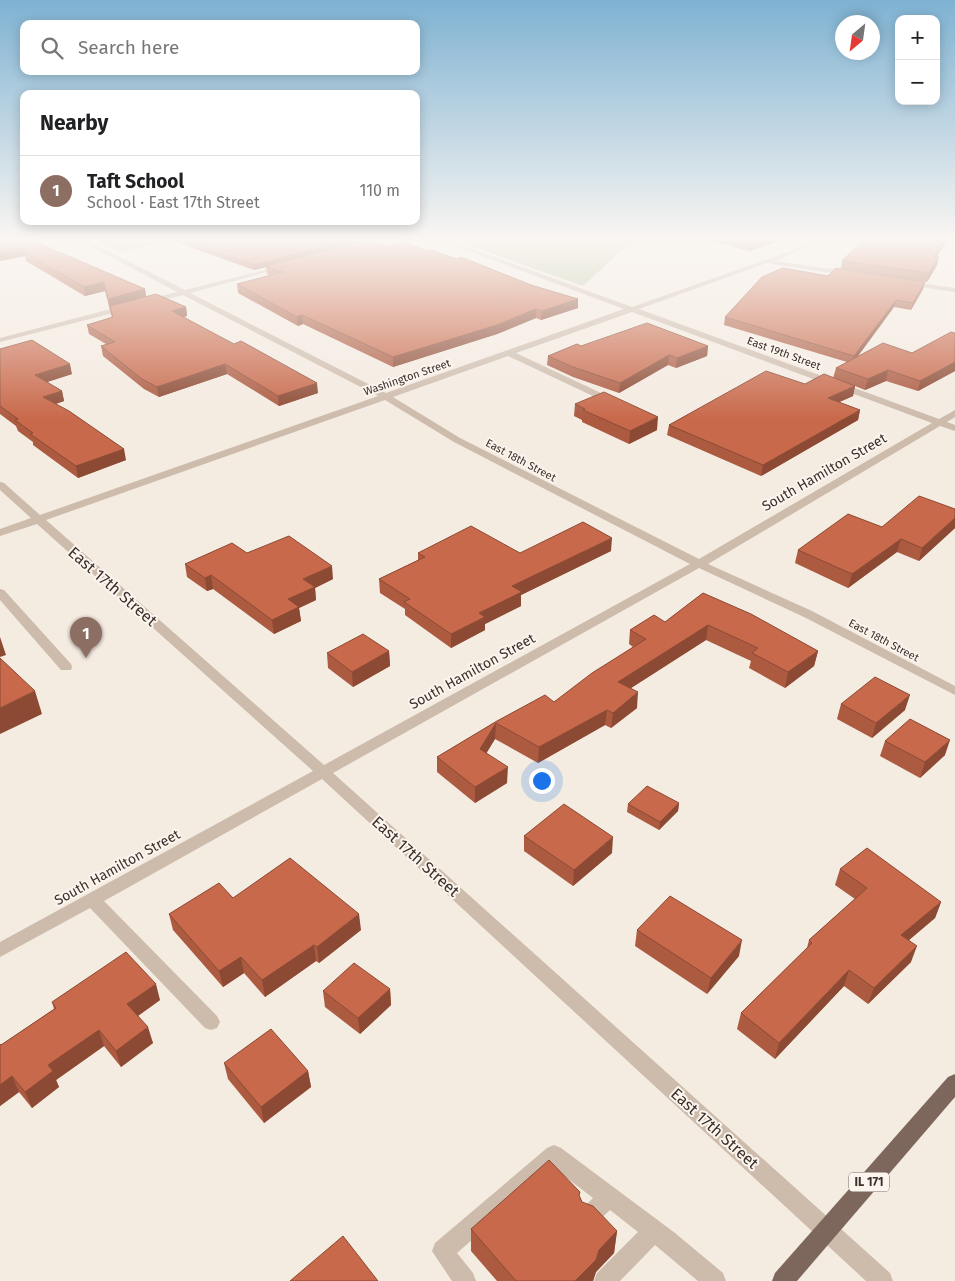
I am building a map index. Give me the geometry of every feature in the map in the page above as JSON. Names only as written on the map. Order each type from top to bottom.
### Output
[{"type":"main road","name":"IL 171","points":[[783,1281],[955,1083]]},
{"type":"street","points":[[0,340],[154,300]]},
{"type":"street","name":"East 18th Street","points":[[199,300],[386,396],[457,440],[699,564],[808,614],[955,691]]},
{"type":"street","name":"East 19th Street","points":[[608,300],[955,428]]},
{"type":"street","name":"Washington Street","points":[[0,534],[659,300]]},
{"type":"street","points":[[509,353],[620,405]]},
{"type":"street","name":"South Hamilton Street","points":[[0,950],[699,564],[955,413]]},
{"type":"street","name":"East 17th Street","points":[[0,485],[323,772],[882,1281]]},
{"type":"street","points":[[0,593],[66,667]]},
{"type":"street","points":[[92,899],[211,1022]]},
{"type":"street","points":[[465,1281],[443,1251],[554,1155],[653,1231],[714,1281]]},
{"type":"street","points":[[588,1217],[609,1197]]},
{"type":"street","points":[[605,1281],[653,1231]]},
{"type":"building","points":[[134,300],[169,300],[186,307],[172,311],[234,344],[241,341],[317,383],[278,396],[225,364],[157,387],[142,379],[101,346],[115,342],[87,325],[113,317],[110,306]]},
{"type":"building","points":[[266,300],[576,300],[542,311],[536,309],[497,325],[393,357],[302,315],[297,317]]},
{"type":"building","points":[[741,300],[915,300],[913,303],[896,300],[854,356],[725,317]]},
{"type":"building","points":[[647,323],[708,346],[677,358],[669,355],[620,383],[573,367],[548,356],[577,344],[581,346]]},
{"type":"building","points":[[951,332],[955,333],[955,362],[920,381],[888,370],[868,379],[836,368],[883,343],[912,353]]},
{"type":"building","points":[[32,340],[70,364],[35,375],[62,391],[43,397],[69,411],[124,449],[76,466],[30,434],[33,433],[0,406],[0,349]]},
{"type":"building","points":[[766,371],[805,384],[824,374],[855,386],[828,398],[860,410],[763,465],[669,425]]},
{"type":"building","points":[[604,392],[658,417],[630,431],[583,410],[585,409],[575,404]]},
{"type":"building","points":[[919,496],[955,509],[955,518],[922,548],[901,539],[852,574],[798,550],[848,514],[882,527]]},
{"type":"building","points":[[583,522],[612,538],[512,586],[522,592],[479,613],[485,617],[451,634],[404,602],[410,599],[379,579],[425,557],[418,553],[471,526],[520,553]]},
{"type":"building","points":[[289,536],[332,566],[303,579],[315,587],[288,599],[299,607],[272,620],[211,575],[205,578],[185,564],[232,543],[247,553]]},
{"type":"building","points":[[703,593],[751,614],[818,651],[788,672],[752,653],[758,648],[708,625],[618,682],[638,692],[613,713],[607,710],[539,747],[496,723],[480,749],[508,767],[475,787],[437,757],[497,721],[545,695],[554,702],[592,673],[646,639],[630,630],[654,615],[665,622]]},
{"type":"building","points":[[363,634],[389,651],[352,672],[327,653]]},
{"type":"building","points":[[0,658],[35,691],[0,708]]},
{"type":"building","points":[[875,677],[910,695],[876,723],[841,704]]},
{"type":"building","points":[[910,719],[950,740],[925,762],[885,741]]},
{"type":"building","points":[[647,786],[679,803],[660,822],[628,804]]},
{"type":"building","points":[[564,804],[613,837],[574,870],[524,836]]},
{"type":"building","points":[[867,848],[941,902],[901,935],[917,946],[874,988],[849,970],[779,1043],[741,1013],[812,943],[809,940],[867,888],[840,869]]},
{"type":"building","points":[[290,858],[359,914],[317,947],[314,945],[262,980],[241,957],[219,971],[169,914],[219,883],[233,898]]},
{"type":"building","points":[[670,896],[742,940],[711,978],[637,930]]},
{"type":"building","points":[[126,952],[156,984],[127,1004],[148,1027],[116,1051],[99,1030],[48,1065],[53,1071],[25,1092],[12,1076],[0,1085],[0,1044],[56,1008],[52,1002]]},
{"type":"building","points":[[354,963],[390,989],[358,1018],[323,991]]},
{"type":"building","points":[[271,1029],[308,1071],[261,1107],[224,1063]]},
{"type":"building","points":[[549,1160],[580,1192],[579,1195],[582,1202],[593,1206],[617,1231],[599,1250],[596,1260],[575,1281],[516,1281],[471,1229]]},
{"type":"building","points":[[343,1236],[378,1281],[290,1281]]},
{"type":"place","name":"Taft School","points":[[86,658]]}]
